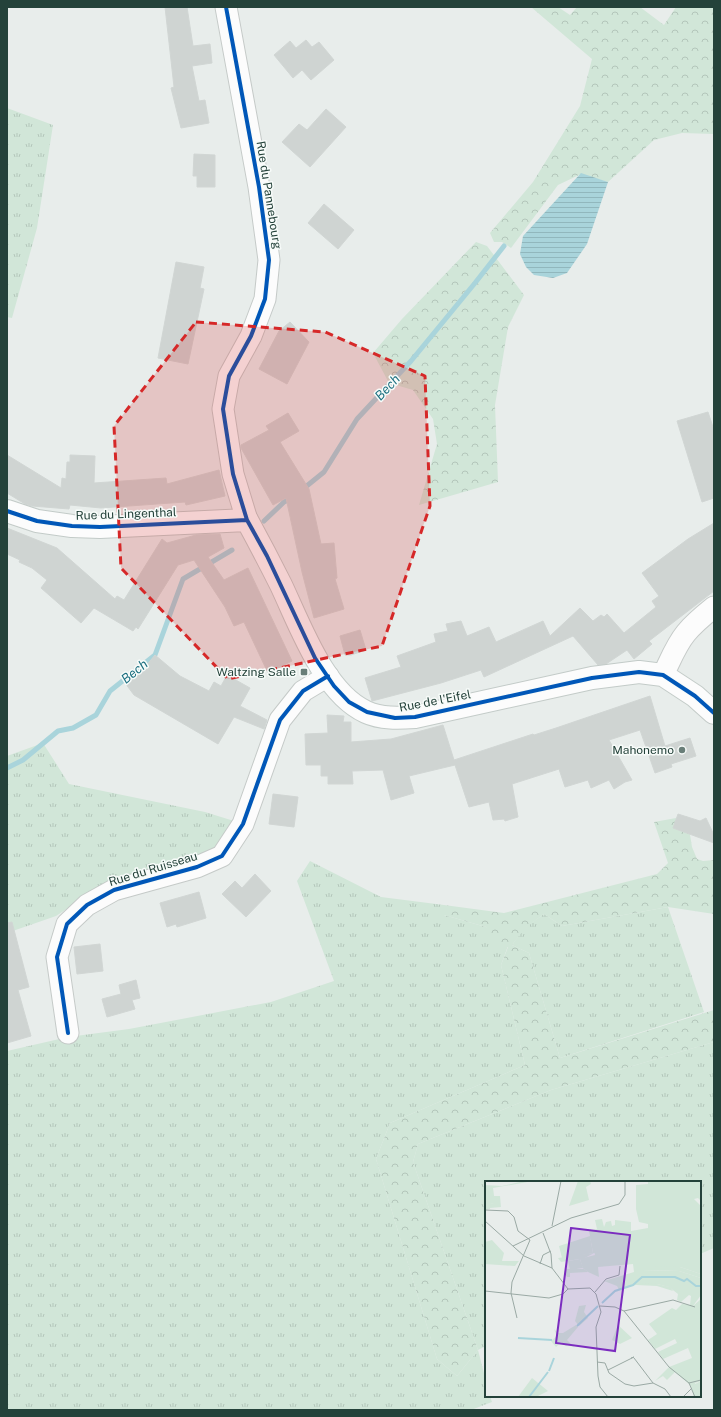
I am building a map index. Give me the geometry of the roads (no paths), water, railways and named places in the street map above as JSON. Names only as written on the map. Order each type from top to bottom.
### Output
[{"type":"street","name":"Rue du Pannebourg","points":[[226,7],[259,188],[269,260],[265,299],[251,336],[229,376],[223,409],[233,474],[247,520]]},
{"type":"street","name":"Rue du Lingenthal","points":[[7,511],[37,521],[72,526],[100,527],[247,520]]},
{"type":"street","name":"Rue de l'Eifel","points":[[247,520],[267,556],[315,658],[334,686],[349,702],[367,712],[395,718],[414,717],[592,678],[639,672],[663,675]]},
{"type":"street","points":[[714,608],[701,618],[685,634],[663,675],[695,696],[714,713]]},
{"type":"street","name":"Rue du Ruisseau","points":[[68,1033],[57,957],[66,924],[87,905],[114,890],[198,867],[222,856],[243,824],[280,720],[303,691],[328,676]]},
{"type":"water","points":[[581,173],[608,182],[587,244],[567,273],[553,278],[534,275],[526,267],[520,254],[523,236]]},
{"type":"waterway","name":"Bech","points":[[303,489],[324,472],[357,419],[411,361],[504,246]]},
{"type":"waterway","name":"Bech","points":[[264,521],[284,502],[292,498]]},
{"type":"waterway","name":"Bech","points":[[7,768],[23,760],[58,731],[73,728],[96,715],[110,691],[155,655],[183,579],[232,550]]},
{"type":"place","name":"Waltzing Salle","points":[[304,672]]},
{"type":"place","name":"Mahonemo","points":[[682,750]]}]
